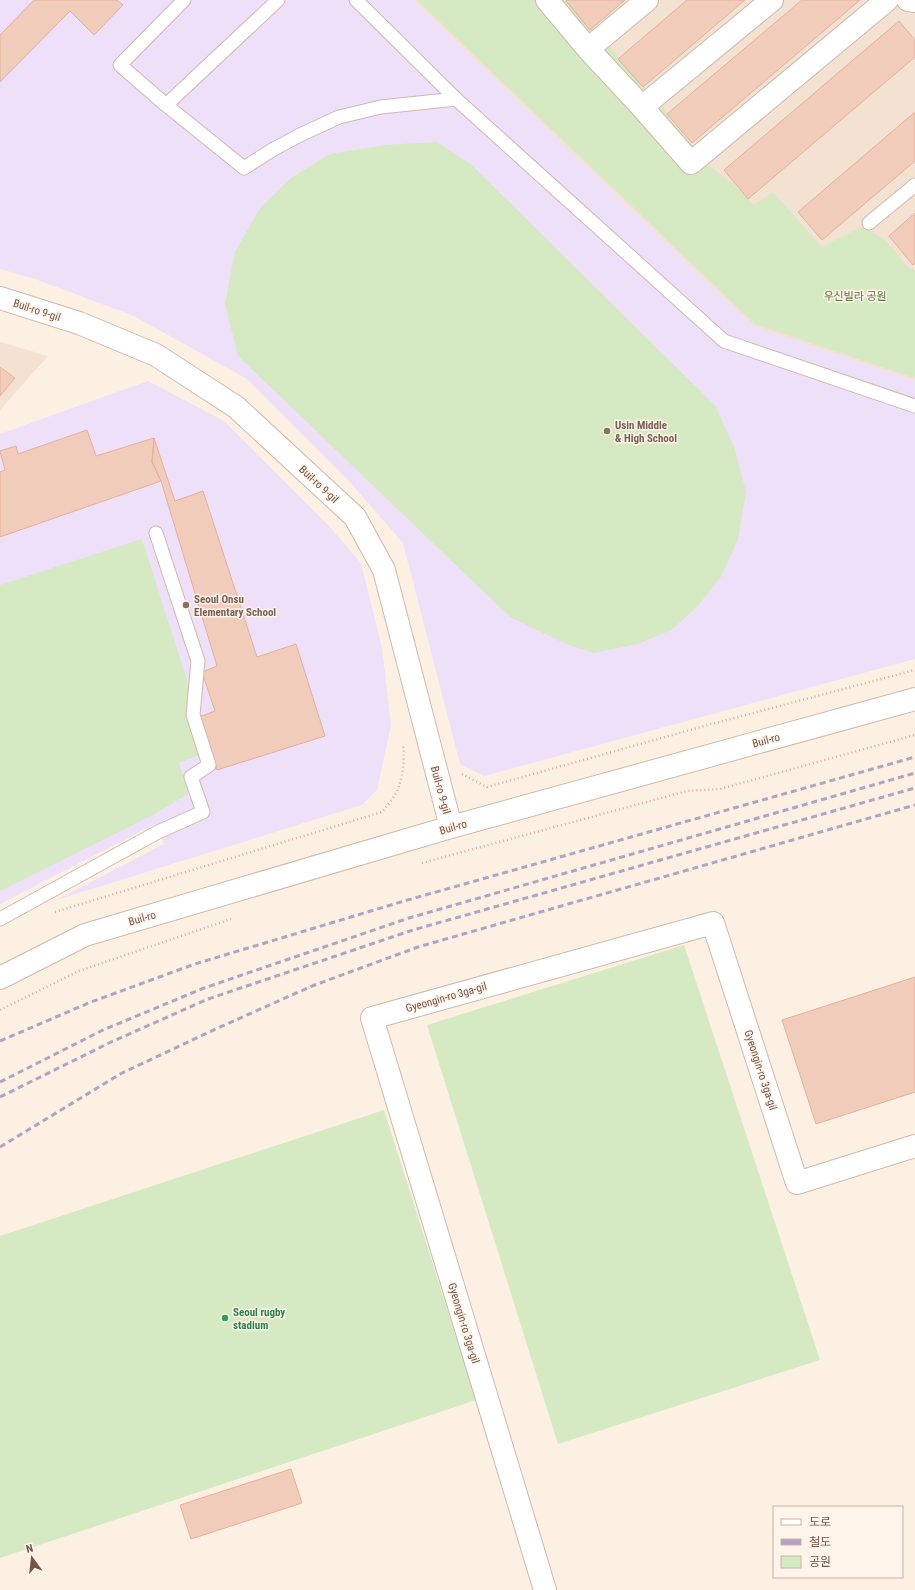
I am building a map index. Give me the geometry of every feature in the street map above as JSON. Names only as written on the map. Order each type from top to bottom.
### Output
[{"type":"street","points":[[547,0],[588,49],[691,163],[887,0]]},
{"type":"street","points":[[588,49],[647,0]]},
{"type":"street","points":[[642,107],[772,0]]},
{"type":"street","points":[[908,0],[915,1]]},
{"type":"street","name":"Buil-ro 9-gil","points":[[0,298],[79,323],[156,355],[236,407],[354,517],[384,570],[451,827]]},
{"type":"street","name":"Buil-ro","points":[[0,978],[85,935],[451,827],[915,699]]},
{"type":"street","name":"Gyeongin-ro 3ga-gil","points":[[544,1590],[372,1018],[713,923],[797,1183],[915,1146]]},
{"type":"lane","points":[[184,0],[120,65],[166,105],[244,168],[272,150],[300,135],[340,117],[381,107],[456,99]]},
{"type":"lane","points":[[166,105],[278,0]]},
{"type":"lane","points":[[356,0],[456,99],[724,341],[915,406]]},
{"type":"lane","points":[[869,223],[915,185]]},
{"type":"lane","points":[[0,919],[158,832],[203,812],[191,777],[209,765],[193,716],[198,661],[156,533]]},
{"type":"path","points":[[460,773],[487,787],[708,725],[915,670]]},
{"type":"path","points":[[419,863],[687,791],[720,789],[915,735]]},
{"type":"path","points":[[49,914],[382,812],[393,798],[400,785],[404,753],[402,738]]},
{"type":"path","points":[[0,1010],[79,971],[237,917]]},
{"type":"shaded area","name":"Usin Middle & High School","points":[[0,0],[413,0],[753,326],[915,381],[915,659],[484,776],[460,764],[403,543],[349,481],[247,379],[134,316],[35,279],[0,269]]},
{"type":"shaded area","points":[[413,0],[915,0],[915,381],[753,326]]},
{"type":"shaded area","points":[[0,342],[48,356],[0,410]]},
{"type":"shaded area","name":"Seoul Onsu Elementary School","points":[[148,381],[224,421],[328,525],[361,563],[382,648],[391,725],[377,790],[362,805],[56,900],[164,844],[155,824],[0,904],[0,434]]},
{"type":"green space","name":"우신빌라 공원","points":[[417,0],[565,0],[596,32],[680,127],[703,161],[735,186],[754,205],[773,192],[822,247],[862,227],[883,238],[909,268],[915,270],[915,378],[755,324]]},
{"type":"green space","points":[[437,142],[472,165],[716,407],[735,450],[746,492],[738,539],[722,575],[697,607],[671,630],[638,644],[593,653],[566,644],[510,617],[238,356],[225,304],[235,252],[260,208],[291,178],[330,154],[385,145]]},
{"type":"green space","points":[[142,539],[191,693],[186,708],[199,755],[179,763],[188,794],[151,816],[0,891],[0,585]]},
{"type":"green space","points":[[684,945],[820,1360],[558,1444],[427,1025]]},
{"type":"green space","name":"Seoul rugby stadium","points":[[384,1110],[476,1400],[0,1558],[0,1236]]},
{"type":"building","points":[[34,0],[117,0],[123,5],[94,35],[70,11],[0,82],[0,35]]},
{"type":"building","points":[[625,0],[590,30],[566,1]]},
{"type":"building","points":[[687,0],[745,0],[643,87],[618,59]]},
{"type":"building","points":[[802,0],[860,0],[692,143],[667,114]]},
{"type":"building","points":[[899,21],[915,40],[915,57],[748,199],[724,170]]},
{"type":"building","points":[[915,112],[915,161],[822,240],[798,212]]},
{"type":"building","points":[[915,213],[915,263],[913,265],[889,236]]},
{"type":"building","points":[[0,367],[15,378],[0,396]]},
{"type":"building","points":[[87,430],[96,456],[154,438],[152,462],[161,481],[0,537],[0,472],[5,470],[0,451],[16,446],[18,454]]},
{"type":"building","points":[[154,438],[175,501],[203,491],[257,657],[296,644],[325,736],[217,770],[199,717],[215,711],[202,672],[217,666],[161,481],[152,462]]},
{"type":"building","points":[[915,977],[915,1092],[816,1124],[782,1020]]},
{"type":"building","points":[[291,1469],[302,1503],[191,1539],[180,1505]]},
{"type":"railway","points":[[0,1041],[91,1002],[195,964],[404,901],[915,757]]},
{"type":"railway","points":[[0,1082],[103,1030],[204,988],[409,918],[915,773]]},
{"type":"railway","points":[[0,1097],[109,1043],[208,999],[413,930],[915,788]]},
{"type":"railway","points":[[0,1147],[122,1073],[312,986],[418,947],[915,805]]},
{"type":"place","name":"Usin Middle & High School","points":[[607,431]]},
{"type":"place","name":"Seoul Onsu Elementary School","points":[[186,605]]},
{"type":"place","name":"Seoul rugby stadium","points":[[225,1318]]}]
